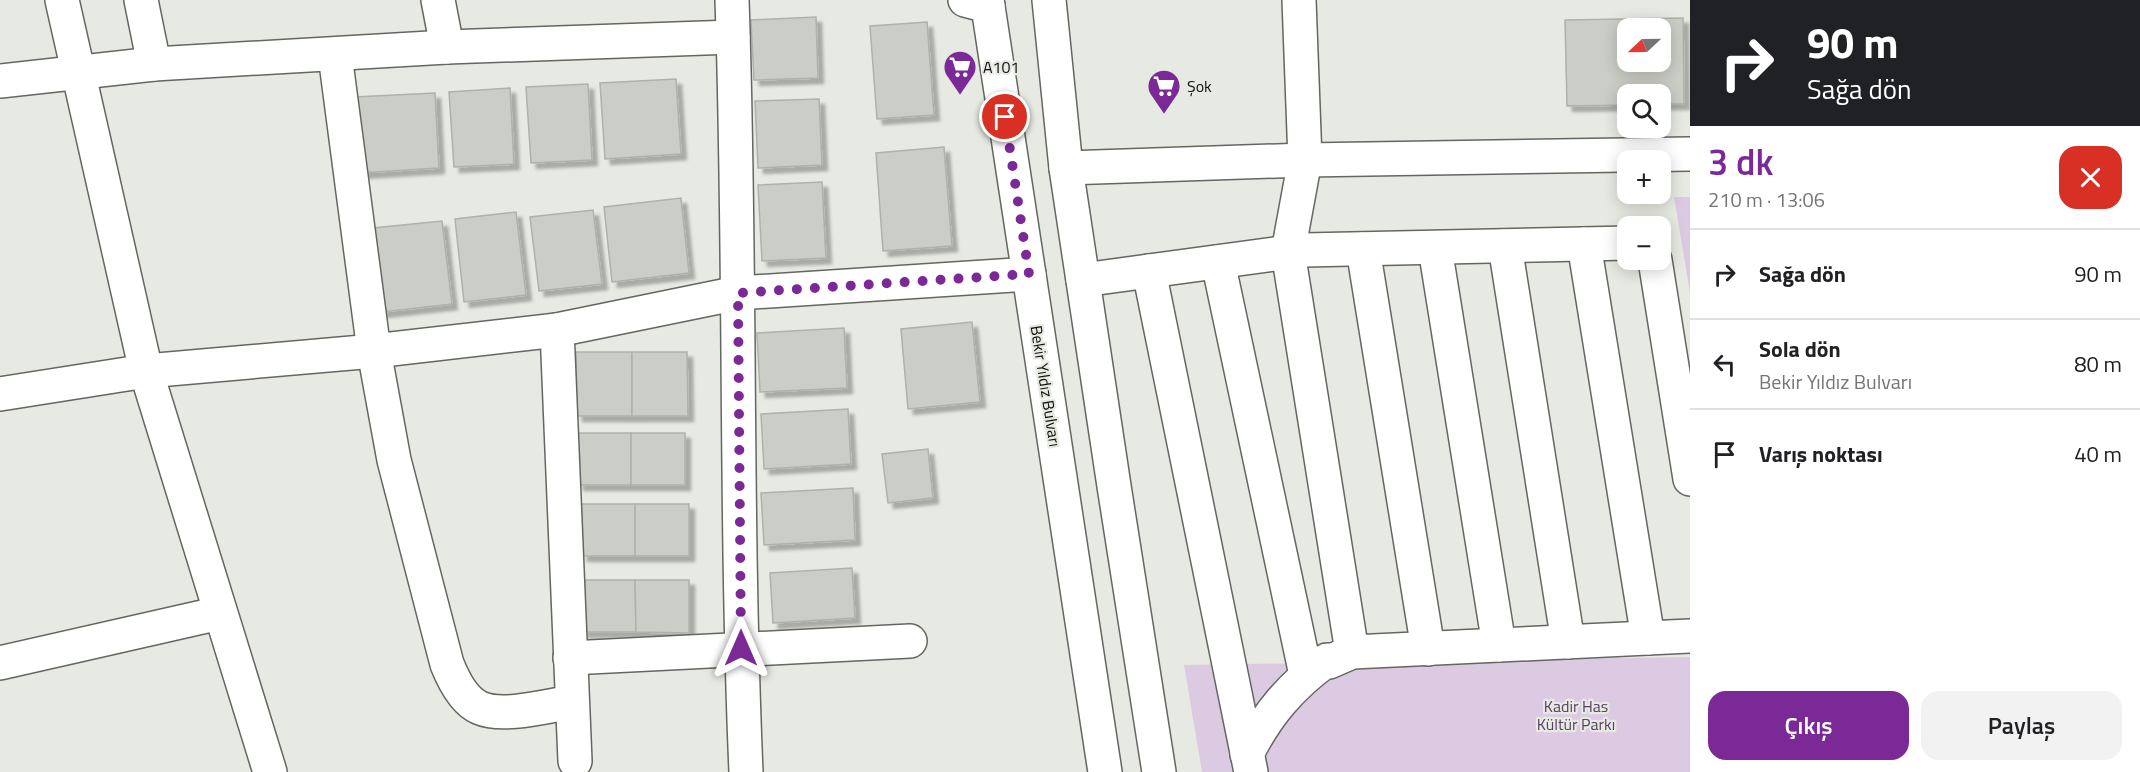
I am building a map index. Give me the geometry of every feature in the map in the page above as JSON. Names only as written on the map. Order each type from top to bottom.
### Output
[{"type":"street","points":[[62,0],[146,371],[270,772]]},
{"type":"street","points":[[141,0],[154,64]]},
{"type":"street","points":[[438,0],[447,46]]},
{"type":"street","points":[[732,0],[738,293],[741,648],[746,772]]},
{"type":"street","points":[[1049,0],[1066,168],[1159,772]]},
{"type":"street","points":[[1299,0],[1305,160],[1288,252],[1352,652]]},
{"type":"street","name":"Bekir Yıldız Bulvarı","points":[[980,2],[1029,274],[1106,772]]},
{"type":"street","points":[[0,81],[154,64],[335,55],[447,46],[734,37]]},
{"type":"street","points":[[335,55],[374,351],[393,460],[447,664],[461,690],[479,708],[504,712],[572,702]]},
{"type":"street","points":[[1066,168],[1305,160],[1690,154]]},
{"type":"street","points":[[1083,280],[1288,252],[1617,243]]},
{"type":"street","points":[[1584,244],[1647,638]]},
{"type":"street","points":[[1505,246],[1568,642]]},
{"type":"street","points":[[1435,248],[1499,645]]},
{"type":"street","points":[[1364,249],[1428,649]]},
{"type":"street","points":[[1218,262],[1306,675]]},
{"type":"street","points":[[1657,270],[1690,479]]},
{"type":"street","points":[[1149,271],[1249,763]]},
{"type":"street","points":[[0,394],[146,371],[374,351],[557,330],[738,293],[1029,274]]},
{"type":"street","points":[[557,330],[574,761]]},
{"type":"street","points":[[0,663],[220,613]]},
{"type":"street","points":[[1249,763],[1258,731],[1272,711],[1306,675],[1327,660],[1329,662],[1352,652],[1690,636]]},
{"type":"street","points":[[570,658],[910,641]]},
{"type":"green space","points":[[1674,197],[1690,197],[1690,293]]},
{"type":"green space","name":"Kadir Has Kültür Parkı","points":[[1690,657],[1690,772],[1202,772],[1184,665]]},
{"type":"building","points":[[816,17],[818,78],[754,80],[751,20]]},
{"type":"building","points":[[1671,18],[1683,18],[1684,104],[1671,104],[1671,84],[1617,84],[1617,105],[1567,106],[1565,20],[1617,19],[1617,72],[1671,72]]},
{"type":"building","points":[[927,22],[934,115],[877,119],[870,26]]},
{"type":"building","points":[[676,79],[681,154],[605,159],[600,83]]},
{"type":"building","points":[[588,84],[592,160],[531,163],[526,87]]},
{"type":"building","points":[[510,88],[514,164],[454,167],[449,92]]},
{"type":"building","points":[[435,93],[439,168],[359,173],[354,97]]},
{"type":"building","points":[[819,99],[822,165],[758,168],[755,101]]},
{"type":"building","points":[[944,147],[952,246],[883,251],[876,153]]},
{"type":"building","points":[[822,182],[826,258],[762,261],[758,185]]},
{"type":"building","points":[[681,198],[689,273],[612,282],[604,207]]},
{"type":"building","points":[[593,210],[602,284],[539,291],[530,217]]},
{"type":"building","points":[[516,212],[526,295],[464,302],[455,219]]},
{"type":"building","points":[[442,221],[452,304],[382,312],[373,228]]},
{"type":"building","points":[[972,322],[980,402],[908,409],[901,329]]},
{"type":"building","points":[[844,328],[847,388],[760,392],[757,333]]},
{"type":"building","points":[[576,352],[632,352],[632,416],[577,416]]},
{"type":"building","points":[[632,352],[687,352],[688,416],[632,416]]},
{"type":"building","points":[[848,409],[851,464],[764,469],[761,414]]},
{"type":"building","points":[[578,433],[631,433],[631,485],[578,485]]},
{"type":"building","points":[[631,433],[685,433],[685,485],[631,485]]},
{"type":"building","points":[[928,449],[933,498],[888,503],[882,454]]},
{"type":"building","points":[[853,488],[855,540],[764,545],[761,493]]},
{"type":"building","points":[[581,504],[635,504],[635,556],[582,556]]},
{"type":"building","points":[[635,504],[689,504],[689,556],[635,556]]},
{"type":"building","points":[[852,568],[855,618],[773,623],[770,573]]},
{"type":"building","points":[[582,580],[635,580],[636,632],[582,632]]},
{"type":"building","points":[[635,580],[689,580],[689,633],[636,632]]},
{"type":"place","name":"A101","points":[[960,96]]},
{"type":"place","name":"Şok","points":[[1164,115]]},
{"type":"route","points":[[741,648],[738,293],[1029,274],[1005,117]]}]
